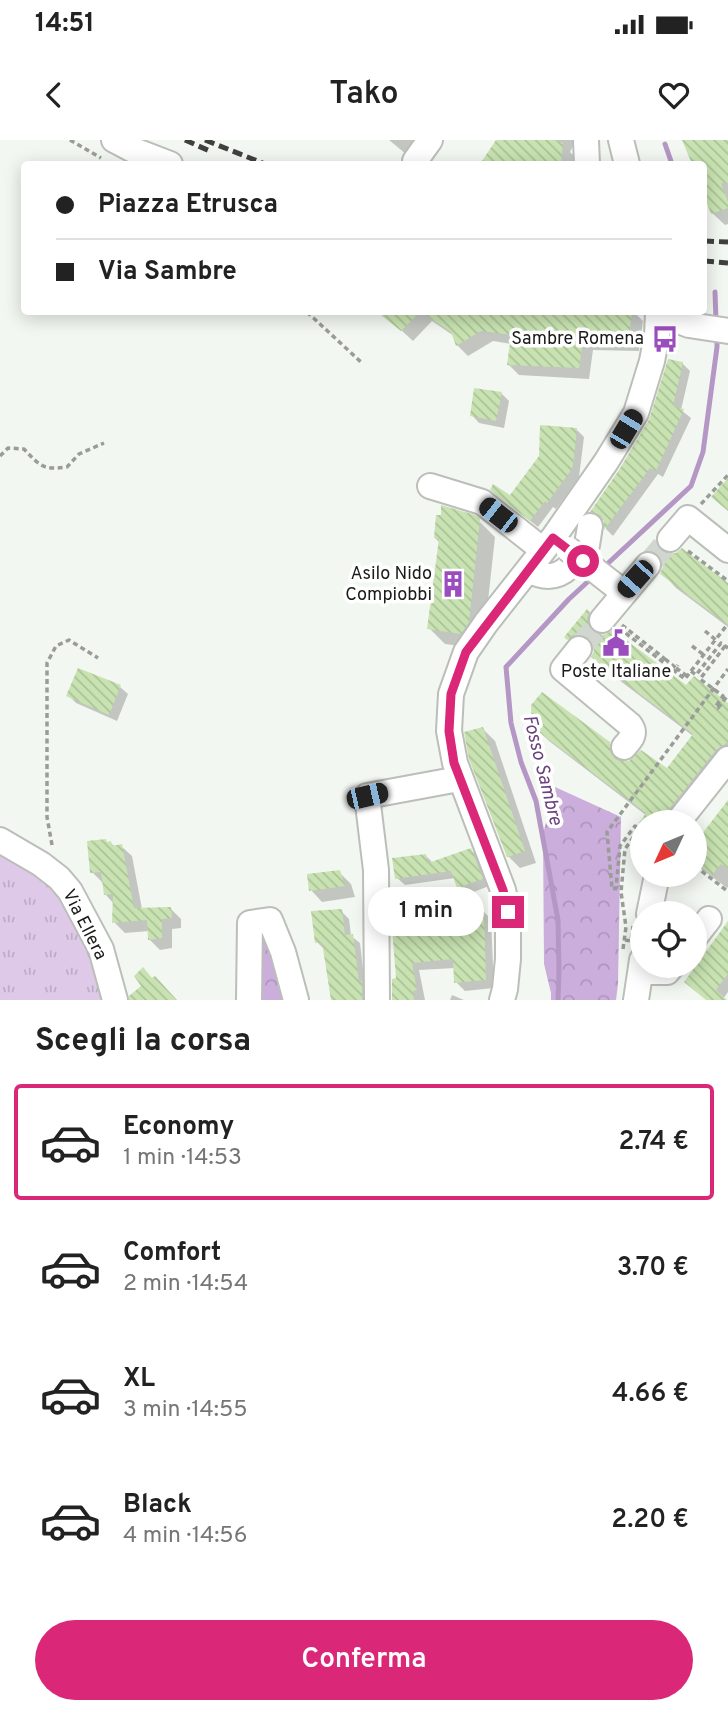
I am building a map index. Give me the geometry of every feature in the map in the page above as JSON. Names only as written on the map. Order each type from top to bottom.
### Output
[{"type":"street","points":[[415,161],[430,140]]},
{"type":"street","points":[[586,140],[587,161]]},
{"type":"street","points":[[621,140],[626,161]]},
{"type":"street","points":[[109,150],[131,149],[162,161]]},
{"type":"street","points":[[502,1000],[508,959],[508,912],[503,890],[454,763],[449,731],[451,694],[466,652],[528,570],[568,546],[606,462],[636,413],[652,361],[658,315]]},
{"type":"street","points":[[665,315],[690,325],[728,331]]},
{"type":"street","points":[[430,486],[481,502],[568,546],[618,589]]},
{"type":"street","points":[[671,538],[688,518],[728,550]]},
{"type":"street","points":[[611,622],[618,589],[648,565]]},
{"type":"street","points":[[579,649],[563,669],[630,725],[634,733],[624,747]]},
{"type":"street","points":[[688,810],[728,759]]},
{"type":"street","points":[[377,1000],[376,870],[367,796],[459,779]]},
{"type":"street","name":"Via Ellera","points":[[0,840],[41,864],[70,891],[101,949],[115,1000]]},
{"type":"street","points":[[249,1000],[250,923],[270,920],[283,953],[296,1000]]},
{"type":"street","points":[[635,978],[636,1000]]},
{"type":"path","points":[[70,140],[109,150]]},
{"type":"path","points":[[310,315],[362,363]]},
{"type":"path","points":[[0,456],[8,448],[24,449],[36,462],[50,469],[67,467],[79,454],[104,443]]},
{"type":"path","points":[[688,518],[728,475]]},
{"type":"path","points":[[671,538],[728,581]]},
{"type":"path","points":[[611,622],[666,657],[687,676]]},
{"type":"path","points":[[611,622],[685,679],[727,625]]},
{"type":"path","points":[[705,631],[716,640]]},
{"type":"path","points":[[59,878],[47,817],[47,663],[56,646],[69,640],[98,658]]},
{"type":"path","points":[[691,671],[696,675],[721,643],[727,647],[700,678],[723,696],[716,706],[718,708],[728,695]]},
{"type":"path","points":[[692,646],[704,655]]},
{"type":"path","points":[[630,950],[625,940],[621,892],[625,849],[639,829],[635,826],[620,846],[616,888],[612,888],[607,832],[728,669]]},
{"type":"path","points":[[707,875],[726,890]]},
{"type":"path","points":[[625,940],[630,941]]},
{"type":"green space","points":[[555,787],[621,817],[616,1000],[551,1000],[544,964],[543,834]]},
{"type":"green space","points":[[0,844],[47,879],[90,945],[104,1000],[0,1000]]},
{"type":"green space","points":[[257,930],[267,930],[287,1000],[255,1000]]},
{"type":"building","points":[[496,140],[554,140],[563,143],[561,161],[482,161]]},
{"type":"building","points":[[682,140],[728,140],[728,183],[721,183],[728,208],[711,214],[707,203],[707,161],[691,161]]},
{"type":"building","points":[[381,315],[417,315],[401,331]]},
{"type":"building","points":[[426,315],[632,315],[628,341],[583,340],[579,368],[507,365],[511,335],[481,331],[456,346],[451,332]]},
{"type":"building","points":[[668,359],[683,362],[673,406],[684,409],[656,471],[650,468],[604,530],[604,521],[600,515],[590,512],[649,420]]},
{"type":"building","points":[[474,388],[502,392],[496,421],[470,416]]},
{"type":"building","points":[[540,425],[577,428],[574,458],[572,469],[530,521],[490,490],[493,484],[510,495],[539,456]]},
{"type":"building","points":[[728,478],[728,511],[711,497]]},
{"type":"building","name":"Asilo Nido Compiobbi","points":[[441,505],[480,519],[469,622],[461,634],[427,629],[439,539],[434,538],[436,515],[441,515]]},
{"type":"building","points":[[656,542],[660,550],[667,553],[676,553],[682,548],[728,583],[728,625],[660,574],[662,559],[657,553],[647,551]]},
{"type":"building","points":[[587,609],[590,612],[588,624],[593,632],[600,635],[613,630],[686,685],[694,676],[728,703],[728,742],[716,750],[668,810],[642,810],[532,727],[531,705],[542,692],[610,742],[610,752],[620,761],[629,761],[641,750],[667,768],[693,734],[591,657],[593,644],[588,637],[573,635],[567,640],[564,637]]},
{"type":"building","points":[[78,668],[121,685],[109,715],[66,696]]},
{"type":"building","points":[[483,727],[525,851],[507,857],[469,759],[464,732]]},
{"type":"building","points":[[728,800],[728,869],[721,864],[712,875],[707,871],[707,827]]},
{"type":"building","points":[[106,839],[107,842],[111,841],[112,846],[122,844],[134,908],[171,907],[172,918],[162,919],[162,938],[148,940],[147,920],[112,923],[113,894],[104,895],[101,872],[90,873],[87,841]]},
{"type":"building","points":[[471,848],[483,879],[457,888],[451,871],[395,879],[392,858],[426,854],[428,863]]},
{"type":"building","points":[[340,870],[345,886],[309,891],[307,874]]},
{"type":"building","points":[[342,909],[345,935],[353,934],[359,982],[362,981],[362,1000],[331,1000],[322,942],[315,943],[311,911]]},
{"type":"building","points":[[484,909],[486,980],[454,983],[453,959],[412,963],[417,990],[413,991],[414,1000],[392,1000],[392,979],[396,978],[391,915]]},
{"type":"building","points":[[728,921],[728,974],[716,990],[727,1000],[706,1000],[684,982],[687,978],[707,978],[707,950]]},
{"type":"building","points":[[143,967],[177,1000],[129,1000],[129,996],[141,986],[134,976]]},
{"type":"waterway","name":"Fosso Sambre","points":[[665,144],[671,161]]},
{"type":"waterway","name":"Fosso Sambre","points":[[715,292],[716,321]]},
{"type":"waterway","name":"Fosso Sambre","points":[[604,567],[691,486],[703,452],[717,338]]},
{"type":"waterway","name":"Fosso Sambre","points":[[558,1000],[558,920],[536,801],[521,762],[511,723],[506,667],[594,576]]},
{"type":"tunnel","points":[[648,565],[670,539]]},
{"type":"tunnel","points":[[579,649],[602,620]]},
{"type":"railway","points":[[185,140],[212,152]]},
{"type":"railway","points":[[205,140],[258,161]]},
{"type":"railway","points":[[707,241],[728,242]]},
{"type":"railway","points":[[707,261],[728,263]]},
{"type":"place","name":"Sambre Romena","points":[[665,339]]},
{"type":"place","name":"Asilo Nido Compiobbi","points":[[453,584]]},
{"type":"place","name":"Poste Italiane","points":[[616,643]]},
{"type":"route","points":[[508,912],[503,890],[454,763],[449,731],[451,694],[466,652],[553,538],[583,561]]}]
